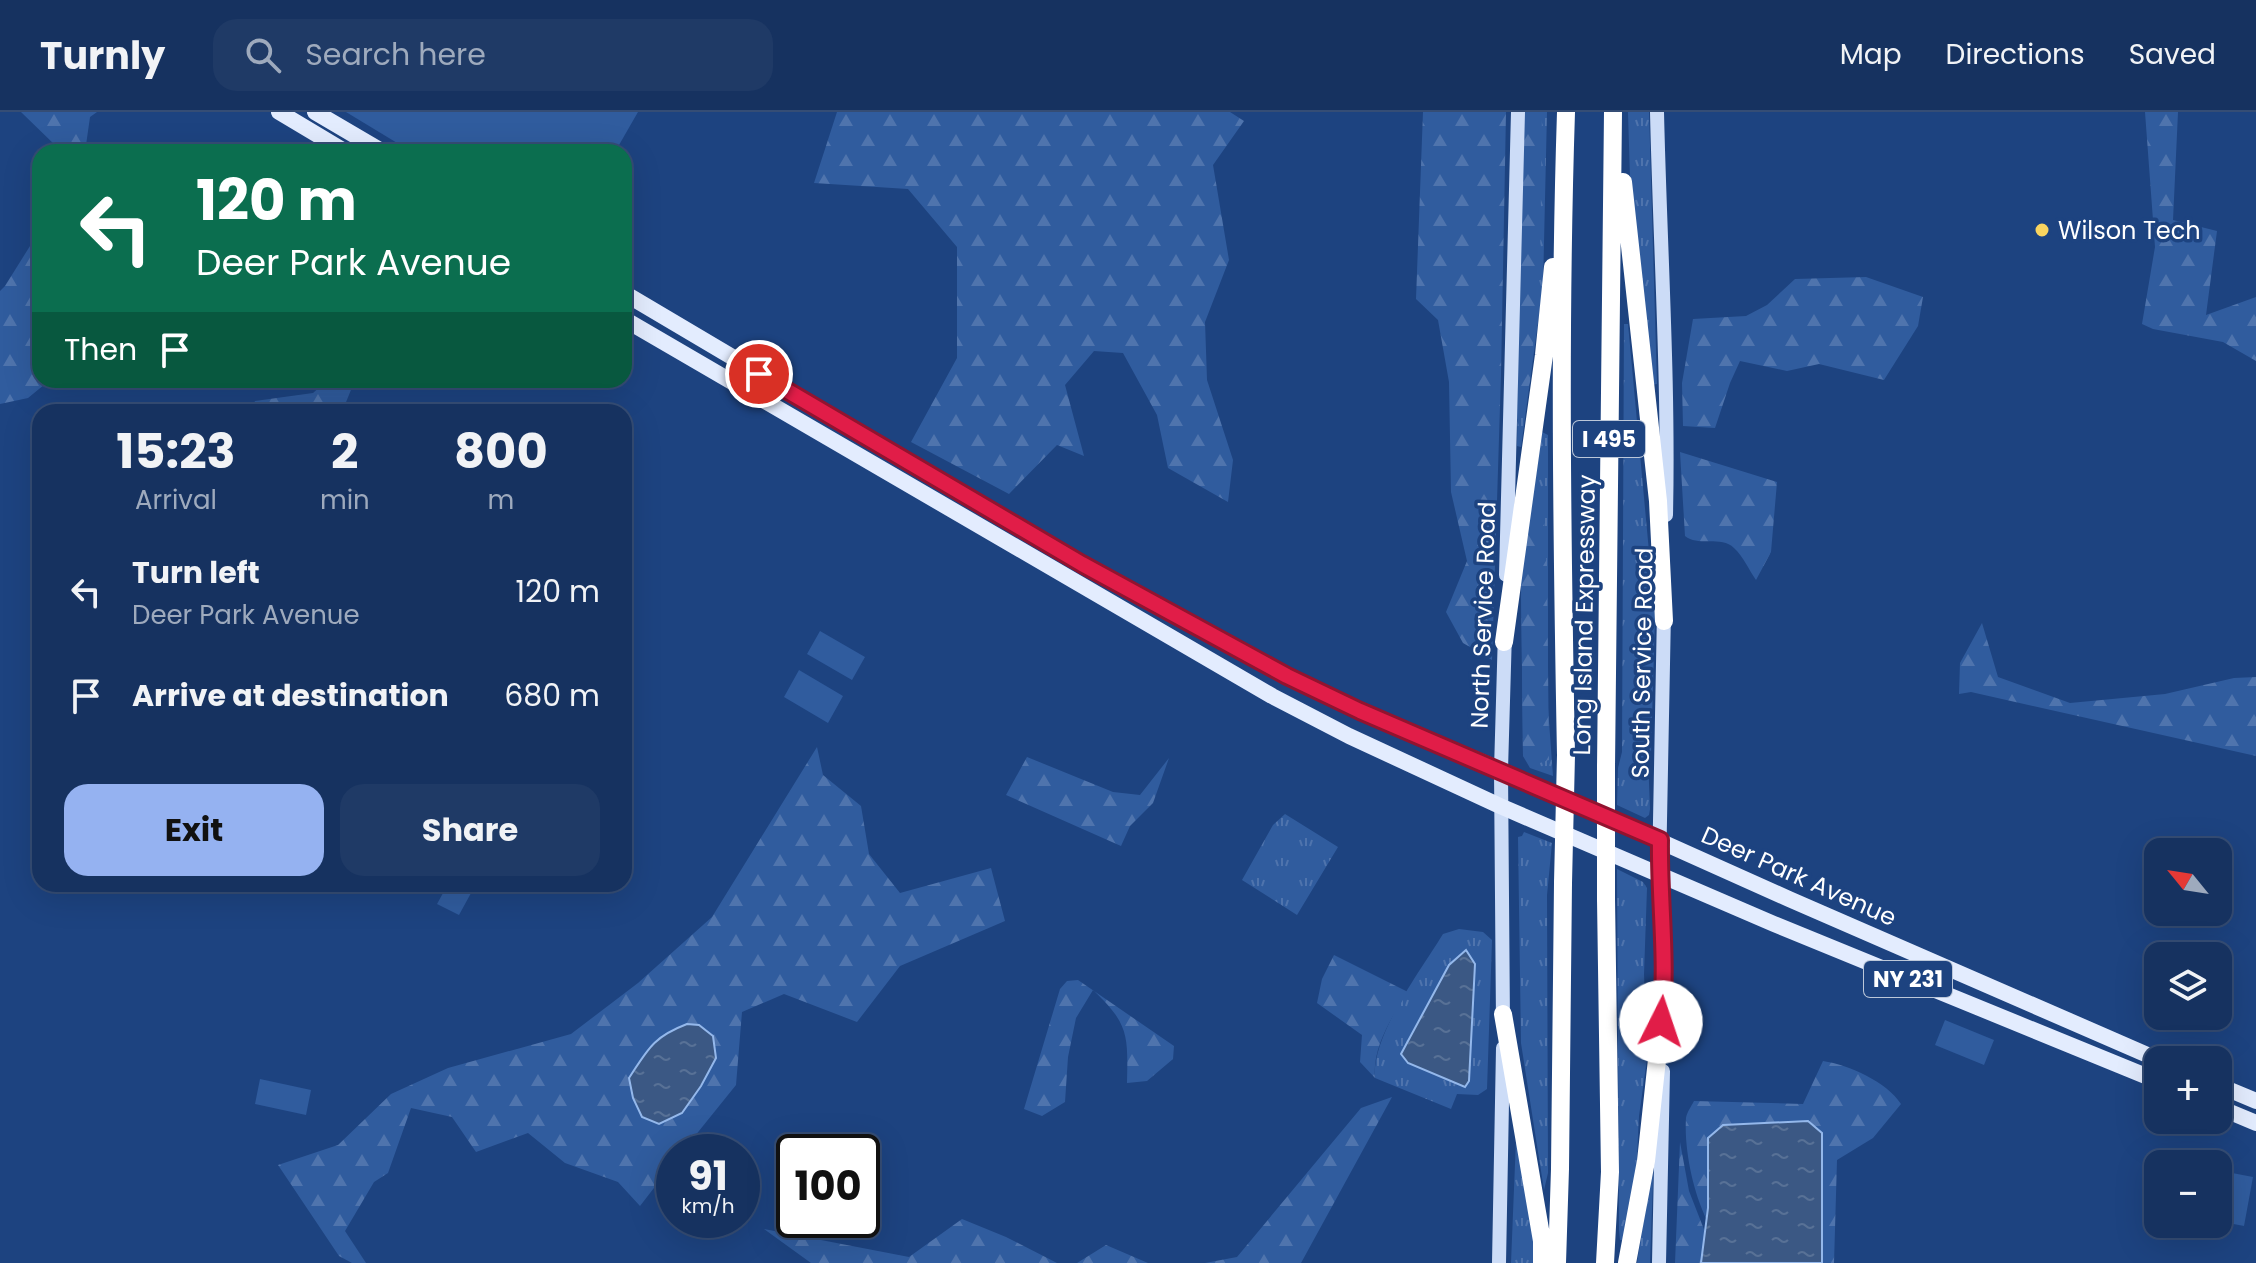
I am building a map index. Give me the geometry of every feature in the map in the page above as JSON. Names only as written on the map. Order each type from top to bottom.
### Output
[{"type":"highway","name":"Long Island Expressway","points":[[1557,1263],[1566,755],[1562,234],[1566,112]]},
{"type":"highway","name":"Long Island Expressway","points":[[1605,1263],[1610,1172],[1606,767],[1613,112]]},
{"type":"highway","points":[[1620,112],[1625,214],[1658,501],[1664,621]]},
{"type":"highway","points":[[1504,642],[1544,355],[1550,276],[1562,234]]},
{"type":"highway","points":[[1627,1263],[1646,1161],[1664,995]]},
{"type":"highway","points":[[1503,1014],[1542,1241],[1542,1263]]},
{"type":"main road","points":[[279,112],[333,144]]},
{"type":"main road","points":[[315,112],[369,144]]},
{"type":"main road","name":"North Service Road","points":[[1499,1263],[1503,1014],[1500,806],[1518,112]]},
{"type":"main road","name":"South Service Road","points":[[1657,112],[1668,438],[1659,873],[1664,995],[1659,1263]]},
{"type":"main road","name":"Deer Park Avenue","points":[[632,298],[1082,564],[1287,676],[1360,711],[2144,1053]]},
{"type":"main road","name":"NY 231","points":[[632,324],[1272,696],[1349,736],[1500,806],[1774,924],[2144,1075]]},
{"type":"main road","points":[[2232,1091],[2256,1101]]},
{"type":"main road","points":[[2232,1113],[2256,1123]]},
{"type":"green space","points":[[21,112],[97,112],[90,117],[86,144],[54,144]]},
{"type":"green space","points":[[346,112],[638,112],[620,144],[399,144]]},
{"type":"green space","points":[[837,112],[1230,112],[1244,121],[1213,165],[1229,260],[1205,322],[1207,380],[1233,460],[1228,502],[1168,468],[1157,415],[1123,353],[1094,351],[1065,385],[1084,456],[1057,445],[1009,494],[911,442],[957,358],[957,247],[908,189],[814,183]]},
{"type":"green space","points":[[1423,112],[1506,112],[1492,660],[1463,643],[1446,612],[1467,561],[1451,492],[1449,382],[1438,320],[1416,299]]},
{"type":"green space","points":[[1522,112],[1547,112],[1543,286],[1521,447],[1517,446]]},
{"type":"green space","points":[[1522,112],[1542,112],[1540,265],[1530,382],[1517,421]]},
{"type":"green space","points":[[1628,112],[1649,112],[1657,384],[1651,385],[1631,211]]},
{"type":"green space","points":[[2145,112],[2178,112],[2173,220],[2217,231],[2206,315],[2256,297],[2256,361],[2223,342],[2153,329],[2142,324],[2155,247]]},
{"type":"green space","points":[[32,243],[32,388],[40,388],[28,398],[0,404],[0,291]]},
{"type":"green space","points":[[1866,277],[1923,297],[1918,326],[1884,380],[1819,364],[1787,371],[1740,361],[1715,428],[1683,426],[1682,383],[1693,319],[1746,316],[1767,305],[1795,279]]},
{"type":"green space","points":[[1624,324],[1628,324],[1655,617],[1651,753],[1648,757],[1650,809],[1645,818],[1617,805],[1618,768],[1622,752]]},
{"type":"green space","points":[[319,388],[352,388],[345,404],[254,404],[255,401],[313,393]]},
{"type":"green space","points":[[1542,432],[1548,435],[1548,708],[1553,776],[1530,768],[1523,756],[1521,580]]},
{"type":"green space","points":[[1680,452],[1777,482],[1771,552],[1756,580],[1729,544],[1697,541],[1685,536]]},
{"type":"green space","points":[[1543,500],[1549,760],[1537,764],[1523,756],[1521,580],[1529,513]]},
{"type":"green space","points":[[1982,623],[1998,677],[2070,703],[2165,694],[2234,678],[2256,677],[2256,756],[1971,692],[1959,694],[1960,663]]},
{"type":"green space","points":[[820,631],[865,657],[852,680],[807,654]]},
{"type":"green space","points":[[799,670],[843,696],[828,723],[784,697]]},
{"type":"green space","points":[[817,747],[823,775],[861,806],[869,854],[900,893],[991,868],[1005,921],[900,966],[857,1022],[784,994],[742,1012],[736,1085],[697,1134],[656,1134],[656,1185],[640,1206],[618,1182],[565,1163],[528,1133],[476,1152],[452,1117],[411,1108],[388,1173],[374,1182],[345,1231],[366,1263],[352,1263],[339,1256],[278,1165],[338,1145],[391,1094],[448,1068],[571,1034],[638,983],[712,917]]},
{"type":"green space","points":[[1027,757],[1113,792],[1140,795],[1169,758],[1153,803],[1130,826],[1121,846],[1006,795]]},
{"type":"green space","points":[[1285,814],[1338,847],[1297,915],[1242,880],[1273,825]]},
{"type":"green space","points":[[1524,832],[1552,843],[1547,895],[1548,1173],[1544,1190],[1521,1043],[1518,837]]},
{"type":"green space","points":[[1617,869],[1643,882],[1647,888],[1644,974],[1647,1059],[1639,1116],[1636,1178],[1625,1241],[1620,1240],[1619,1230]]},
{"type":"green space","points":[[444,892],[472,892],[459,915],[437,904]]},
{"type":"green space","points":[[1459,929],[1483,932],[1492,940],[1487,1089],[1478,1095],[1457,1094],[1451,1109],[1375,1078],[1381,1043],[1399,1004],[1443,934]]},
{"type":"green space","points":[[1334,955],[1408,992],[1380,1044],[1375,1078],[1360,1062],[1362,1035],[1317,1003],[1322,979]]},
{"type":"green space","points":[[1078,980],[1093,990],[1076,1018],[1068,1057],[1065,1102],[1042,1116],[1024,1109],[1060,989],[1067,981]]},
{"type":"green space","points":[[1094,991],[1174,1046],[1173,1059],[1147,1081],[1127,1083],[1124,1031],[1114,1012]]},
{"type":"green space","points":[[1945,1020],[1994,1040],[1984,1065],[1935,1045]]},
{"type":"green space","points":[[1823,1061],[1866,1076],[1887,1089],[1901,1104],[1873,1138],[1837,1160],[1834,1263],[1822,1263],[1821,1133],[1808,1121],[1708,1208],[1706,1218],[1690,1170],[1686,1143],[1687,1116],[1694,1101],[1803,1104]]},
{"type":"green space","points":[[260,1079],[311,1090],[306,1115],[255,1104]]},
{"type":"green space","points":[[1392,1097],[1301,1263],[1205,1263],[1237,1257],[1361,1108]]},
{"type":"green space","points":[[1517,1115],[1537,1263],[1511,1263]]},
{"type":"green space","points":[[1680,1142],[1689,1191],[1705,1232],[1701,1263],[1675,1263]]},
{"type":"green space","points":[[1654,1154],[1650,1263],[1637,1263]]},
{"type":"green space","points":[[2232,1173],[2253,1177],[2244,1226],[2232,1224]]},
{"type":"green space","points":[[962,1219],[1057,1263],[811,1263],[776,1238],[811,1238],[909,1257]]},
{"type":"green space","points":[[1106,1245],[1148,1263],[1077,1263]]},
{"type":"water","points":[[1466,950],[1475,964],[1469,1081],[1465,1087],[1408,1063],[1401,1054],[1449,965]]},
{"type":"water","points":[[687,1024],[699,1025],[713,1036],[716,1058],[682,1113],[659,1124],[642,1117],[633,1098],[629,1078],[652,1045]]},
{"type":"water","points":[[1808,1121],[1822,1133],[1822,1263],[1701,1263],[1708,1208],[1708,1138],[1723,1125]]},
{"type":"place","name":"Wilson Tech","points":[[2042,230]]},
{"type":"route","points":[[759,374],[1082,564],[1287,676],[1360,711],[1660,840],[1664,995],[1661,1022]]}]
